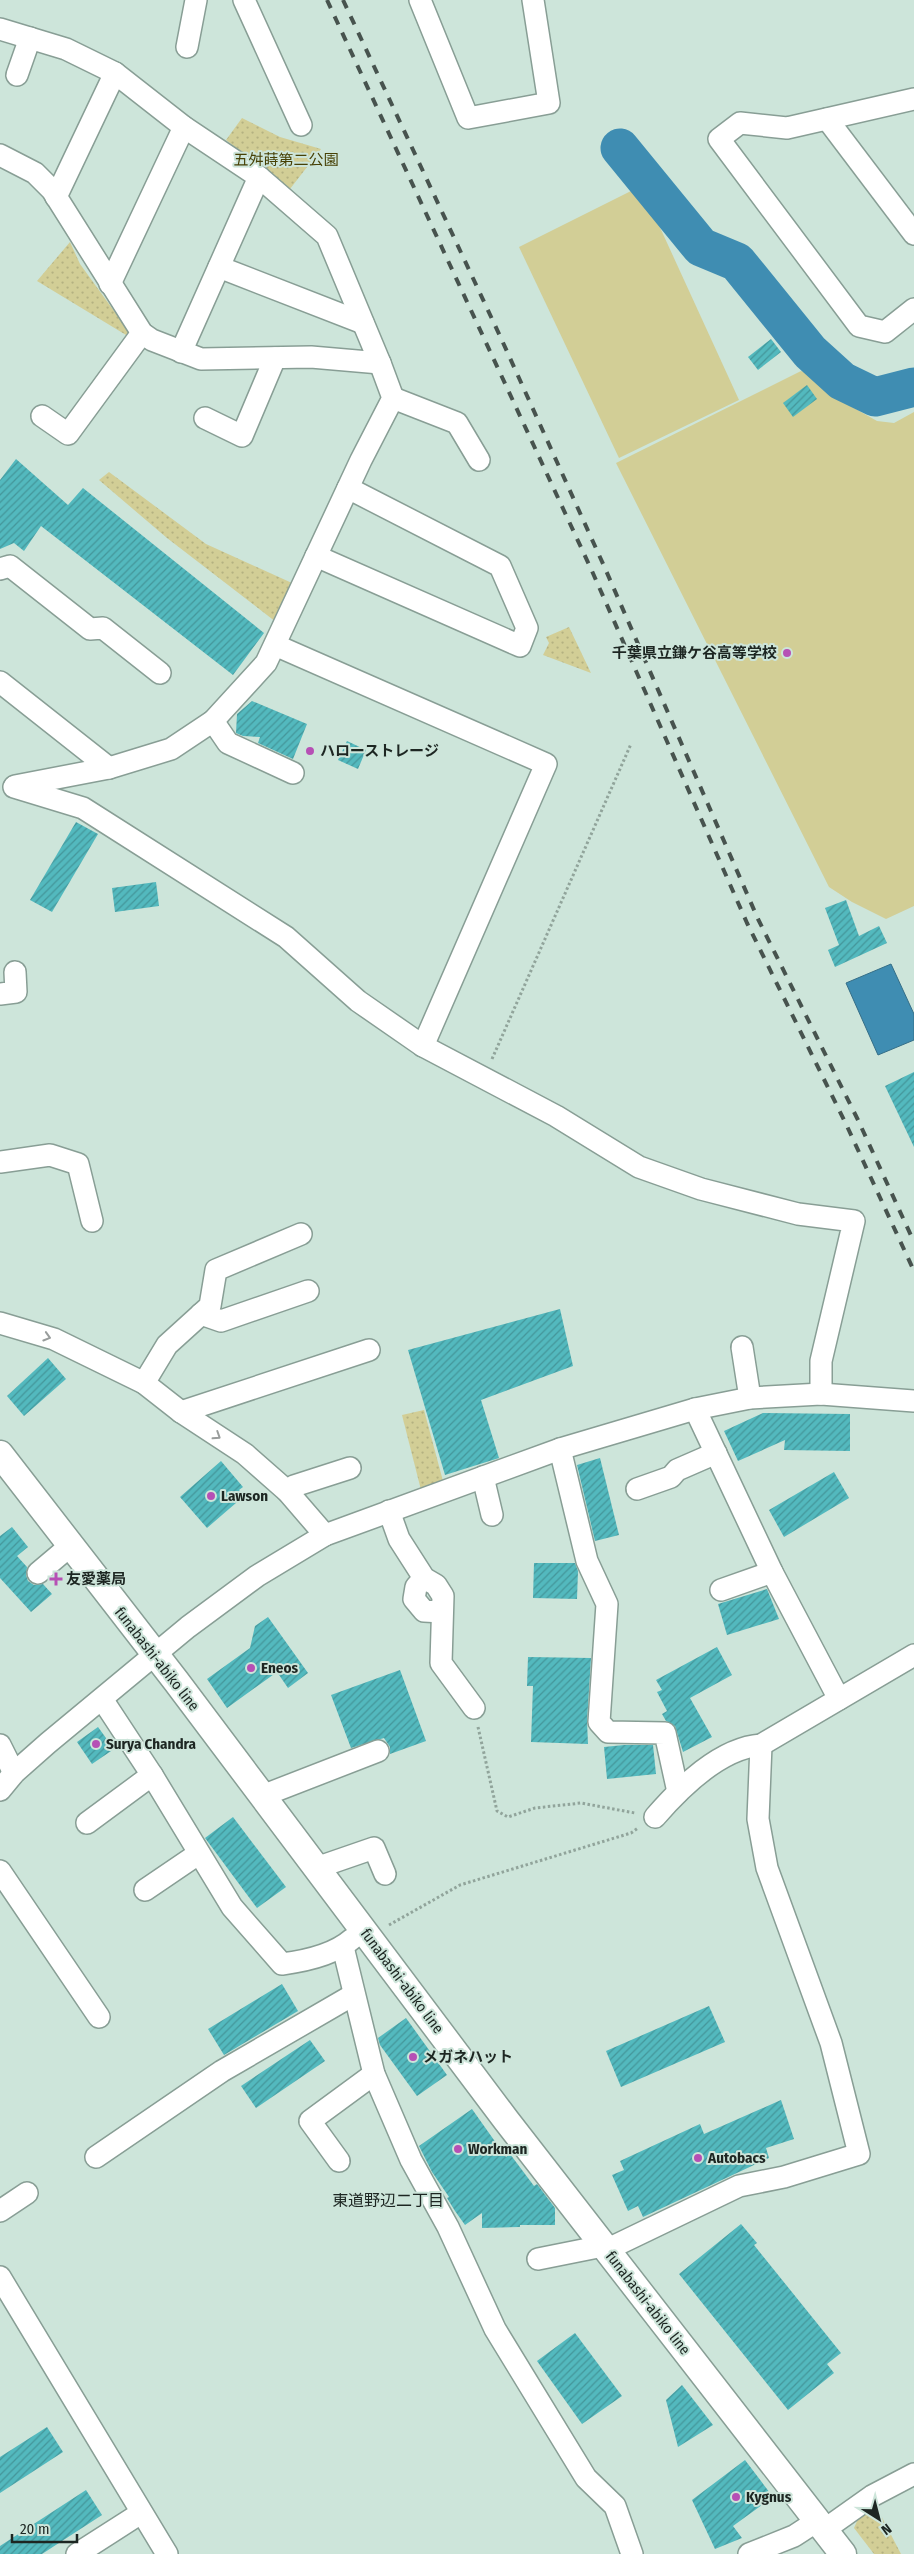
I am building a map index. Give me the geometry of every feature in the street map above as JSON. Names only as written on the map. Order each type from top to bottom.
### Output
[{"type":"main road","name":"funabashi-abiko line","points":[[0,1454],[605,2248],[843,2554]]},
{"type":"street","points":[[187,46],[196,0]]},
{"type":"street","points":[[244,0],[301,125]]},
{"type":"street","points":[[420,0],[468,118],[549,103],[533,0]]},
{"type":"street","points":[[0,29],[66,49],[115,74],[184,127],[259,177],[327,236],[393,398],[348,488],[266,663],[213,721],[171,749],[109,768],[7,788]]},
{"type":"street","points":[[17,75],[30,38]]},
{"type":"street","points":[[56,197],[115,74]]},
{"type":"street","points":[[914,100],[787,128],[740,124],[719,139],[859,326],[885,332],[914,309]]},
{"type":"street","points":[[827,119],[914,234]]},
{"type":"street","points":[[110,284],[184,127]]},
{"type":"street","points":[[0,155],[34,173],[56,197],[142,333],[181,352],[201,359],[311,357],[380,363]]},
{"type":"street","points":[[181,352],[259,177]]},
{"type":"street","points":[[219,267],[363,323]]},
{"type":"street","points":[[42,416],[68,434],[142,333]]},
{"type":"street","points":[[205,418],[242,436],[275,358]]},
{"type":"street","points":[[393,398],[457,423],[480,460]]},
{"type":"street","points":[[316,556],[520,646],[528,628],[500,566],[348,488]]},
{"type":"street","points":[[0,569],[10,566],[90,629],[103,628],[160,673]]},
{"type":"street","points":[[274,645],[546,764],[423,1046]]},
{"type":"street","points":[[0,682],[109,768]]},
{"type":"street","points":[[213,721],[228,743],[293,773]]},
{"type":"street","points":[[7,788],[83,808],[128,835],[286,937],[358,1001],[423,1046],[556,1116],[638,1167],[701,1189],[798,1214],[854,1221],[820,1360],[821,1394]]},
{"type":"street","points":[[0,994],[16,992],[15,972]]},
{"type":"street","points":[[0,1162],[50,1155],[78,1164],[92,1221]]},
{"type":"street","points":[[144,1383],[167,1345],[210,1306],[216,1270],[301,1234]]},
{"type":"street","points":[[201,1314],[221,1321],[308,1291]]},
{"type":"street","points":[[0,1323],[54,1339],[144,1383],[181,1412],[244,1454],[287,1491],[326,1536]]},
{"type":"street","points":[[742,1347],[750,1398]]},
{"type":"street","points":[[181,1412],[369,1350]]},
{"type":"street","points":[[0,1790],[14,1773],[154,1654],[256,1576],[326,1536],[560,1449],[695,1409],[750,1398],[821,1394],[914,1401]]},
{"type":"street","points":[[695,1409],[772,1572],[839,1699]]},
{"type":"street","points":[[560,1449],[587,1561],[607,1604],[599,1722],[608,1732],[665,1734],[678,1792]]},
{"type":"street","points":[[637,1489],[671,1478],[676,1470],[716,1452]]},
{"type":"street","points":[[287,1491],[294,1486],[350,1468]]},
{"type":"street","points":[[483,1477],[492,1515]]},
{"type":"street","points":[[389,1511],[399,1540],[424,1578],[436,1585],[443,1596],[441,1663],[474,1708]]},
{"type":"street","points":[[38,1573],[70,1546]]},
{"type":"street","points":[[721,1590],[772,1572]]},
{"type":"street","points":[[655,1817],[678,1792],[712,1763],[751,1746],[761,1745],[914,1656]]},
{"type":"street","points":[[102,1699],[152,1776],[232,1907],[282,1964],[294,1963],[343,1947],[353,1938],[367,1934]]},
{"type":"street","points":[[0,1745],[14,1773]]},
{"type":"street","points":[[538,2259],[605,2248],[739,2186],[784,2177],[859,2154],[831,2044],[767,1868],[758,1820],[761,1745]]},
{"type":"street","points":[[262,1796],[378,1751]]},
{"type":"street","points":[[87,1822],[152,1776]]},
{"type":"street","points":[[316,1868],[374,1848],[385,1874]]},
{"type":"street","points":[[145,1890],[198,1854]]},
{"type":"street","points":[[0,1871],[99,2017]]},
{"type":"street","points":[[343,1947],[374,2074],[411,2160],[448,2227],[495,2329],[586,2478],[615,2506],[632,2554]]},
{"type":"street","points":[[96,2157],[222,2071],[354,1995]]},
{"type":"street","points":[[338,2161],[310,2121],[374,2074]]},
{"type":"street","points":[[0,2211],[26,2193]]},
{"type":"street","points":[[3,2288],[167,2554]]},
{"type":"street","points":[[749,2554],[821,2526],[914,2474]]},
{"type":"street","points":[[77,2554],[141,2513]]},
{"type":"path","points":[[483,1079],[631,744]]},
{"type":"path","points":[[474,1708],[497,1811],[508,1817],[535,1808],[581,1803],[655,1817]]},
{"type":"path","points":[[367,1934],[390,1924],[460,1885],[631,1833],[655,1817]]},
{"type":"green space","name":"五舛蒔第二公園","points":[[242,118],[280,137],[321,149],[290,189],[226,140]]},
{"type":"green space","points":[[641,186],[739,400],[619,458],[519,247]]},
{"type":"green space","points":[[70,242],[80,264],[130,333],[131,338],[37,281]]},
{"type":"green space","points":[[801,371],[818,376],[854,408],[877,421],[894,423],[914,412],[914,906],[886,919],[852,902],[829,887],[616,463]]},
{"type":"green space","points":[[109,472],[206,544],[292,583],[276,622],[167,538],[99,480]]},
{"type":"green space","points":[[569,627],[591,673],[543,655],[549,643],[546,637]]},
{"type":"green space","points":[[424,1410],[443,1481],[421,1490],[402,1415]]},
{"type":"green space","points":[[874,2502],[901,2554],[874,2554],[854,2528],[861,2512]]},
{"type":"water","points":[[891,964],[914,1014],[914,1040],[878,1055],[846,983]]},
{"type":"building","points":[[771,339],[781,352],[758,370],[748,357]]},
{"type":"building","points":[[807,385],[817,399],[793,417],[783,403]]},
{"type":"building","points":[[16,459],[68,505],[83,488],[264,633],[233,675],[41,526],[24,551],[14,543],[0,549],[0,480]]},
{"type":"building","points":[[252,701],[307,724],[293,759],[258,743],[260,737],[243,736],[236,733],[237,714]]},
{"type":"building","points":[[347,741],[366,750],[358,769],[338,760]]},
{"type":"building","points":[[76,822],[98,834],[52,912],[30,900]]},
{"type":"building","points":[[156,882],[159,906],[115,912],[112,888]]},
{"type":"building","points":[[846,900],[859,936],[879,926],[887,943],[835,967],[828,950],[839,945],[825,908]]},
{"type":"building","points":[[914,1072],[914,1147],[885,1086]]},
{"type":"building","points":[[560,1309],[573,1366],[481,1400],[499,1458],[445,1475],[408,1350]]},
{"type":"building","points":[[48,1358],[66,1379],[24,1416],[7,1396]]},
{"type":"building","points":[[763,1413],[850,1414],[850,1451],[784,1450],[785,1440],[738,1461],[724,1431]]},
{"type":"building","points":[[600,1458],[619,1535],[595,1541],[577,1465]]},
{"type":"building","points":[[221,1461],[243,1487],[239,1490],[244,1496],[207,1528],[180,1497]]},
{"type":"building","points":[[834,1472],[849,1498],[784,1537],[769,1510]]},
{"type":"building","points":[[12,1527],[28,1547],[17,1556],[27,1567],[26,1575],[28,1581],[34,1585],[43,1584],[52,1594],[31,1612],[0,1578],[0,1536]]},
{"type":"building","points":[[534,1563],[575,1563],[578,1571],[577,1599],[533,1598]]},
{"type":"building","points":[[767,1589],[779,1619],[727,1635],[718,1604]]},
{"type":"building","points":[[268,1617],[308,1673],[288,1688],[277,1672],[227,1708],[207,1679],[250,1648],[255,1626]]},
{"type":"building","points":[[717,1647],[732,1675],[690,1698],[712,1737],[683,1752],[675,1726],[666,1721],[662,1714],[667,1711],[657,1692],[662,1690],[656,1680]]},
{"type":"building","points":[[528,1657],[591,1658],[587,1721],[588,1744],[531,1742],[533,1686],[527,1686]]},
{"type":"building","points":[[400,1670],[426,1741],[390,1754],[390,1747],[384,1738],[351,1748],[331,1695]]},
{"type":"building","points":[[98,1727],[114,1749],[92,1764],[77,1742]]},
{"type":"building","points":[[653,1745],[656,1774],[607,1779],[604,1747]]},
{"type":"building","points":[[233,1817],[286,1887],[257,1908],[205,1838]]},
{"type":"building","points":[[282,1984],[298,2011],[224,2055],[208,2029]]},
{"type":"building","points":[[709,2006],[725,2042],[621,2087],[606,2051]]},
{"type":"building","points":[[406,2018],[447,2075],[417,2096],[380,2045],[378,2038]]},
{"type":"building","points":[[310,2040],[325,2061],[256,2108],[241,2086]]},
{"type":"building","points":[[781,2100],[794,2139],[766,2148],[769,2158],[643,2217],[638,2206],[628,2211],[612,2175],[624,2170],[620,2161],[700,2124],[704,2134]]},
{"type":"building","points":[[472,2109],[506,2157],[510,2154],[534,2186],[537,2184],[555,2208],[555,2225],[482,2228],[482,2213],[465,2225],[447,2198],[449,2197],[432,2172],[419,2146]]},
{"type":"building","points":[[741,2224],[757,2243],[754,2245],[841,2353],[827,2364],[834,2373],[788,2410],[679,2274]]},
{"type":"building","points":[[575,2333],[622,2396],[582,2424],[537,2361]]},
{"type":"building","points":[[682,2385],[713,2425],[678,2447],[666,2400]]},
{"type":"building","points":[[47,2427],[63,2452],[0,2493],[0,2457]]},
{"type":"building","points":[[745,2460],[773,2497],[733,2526],[742,2538],[715,2549],[692,2500]]},
{"type":"building","points":[[86,2490],[102,2515],[42,2554],[0,2554],[0,2546]]},
{"type":"waterway","points":[[620,148],[701,247],[737,262],[810,352],[842,381],[875,397],[914,387]]},
{"type":"railway","points":[[327,0],[592,571],[747,923],[846,1124],[914,1271]]},
{"type":"railway","points":[[343,0],[500,336],[604,566],[758,919],[858,1120],[914,1242]]},
{"type":"place","name":"千葉県立鎌ケ谷高等学校","points":[[787,653]]},
{"type":"place","name":"ハローストレージ","points":[[310,751]]},
{"type":"place","name":"Lawson","points":[[211,1496]]},
{"type":"place","name":"友愛薬局","points":[[56,1579]]},
{"type":"place","name":"Eneos","points":[[251,1668]]},
{"type":"place","name":"Surya Chandra","points":[[96,1744]]},
{"type":"place","name":"メガネハット","points":[[413,2057]]},
{"type":"place","name":"Workman","points":[[458,2149]]},
{"type":"place","name":"Autobacs","points":[[698,2158]]},
{"type":"place","name":"Kygnus","points":[[736,2497]]},
{"type":"district","name":"東道野辺二丁目","points":[[388,2200]]}]
